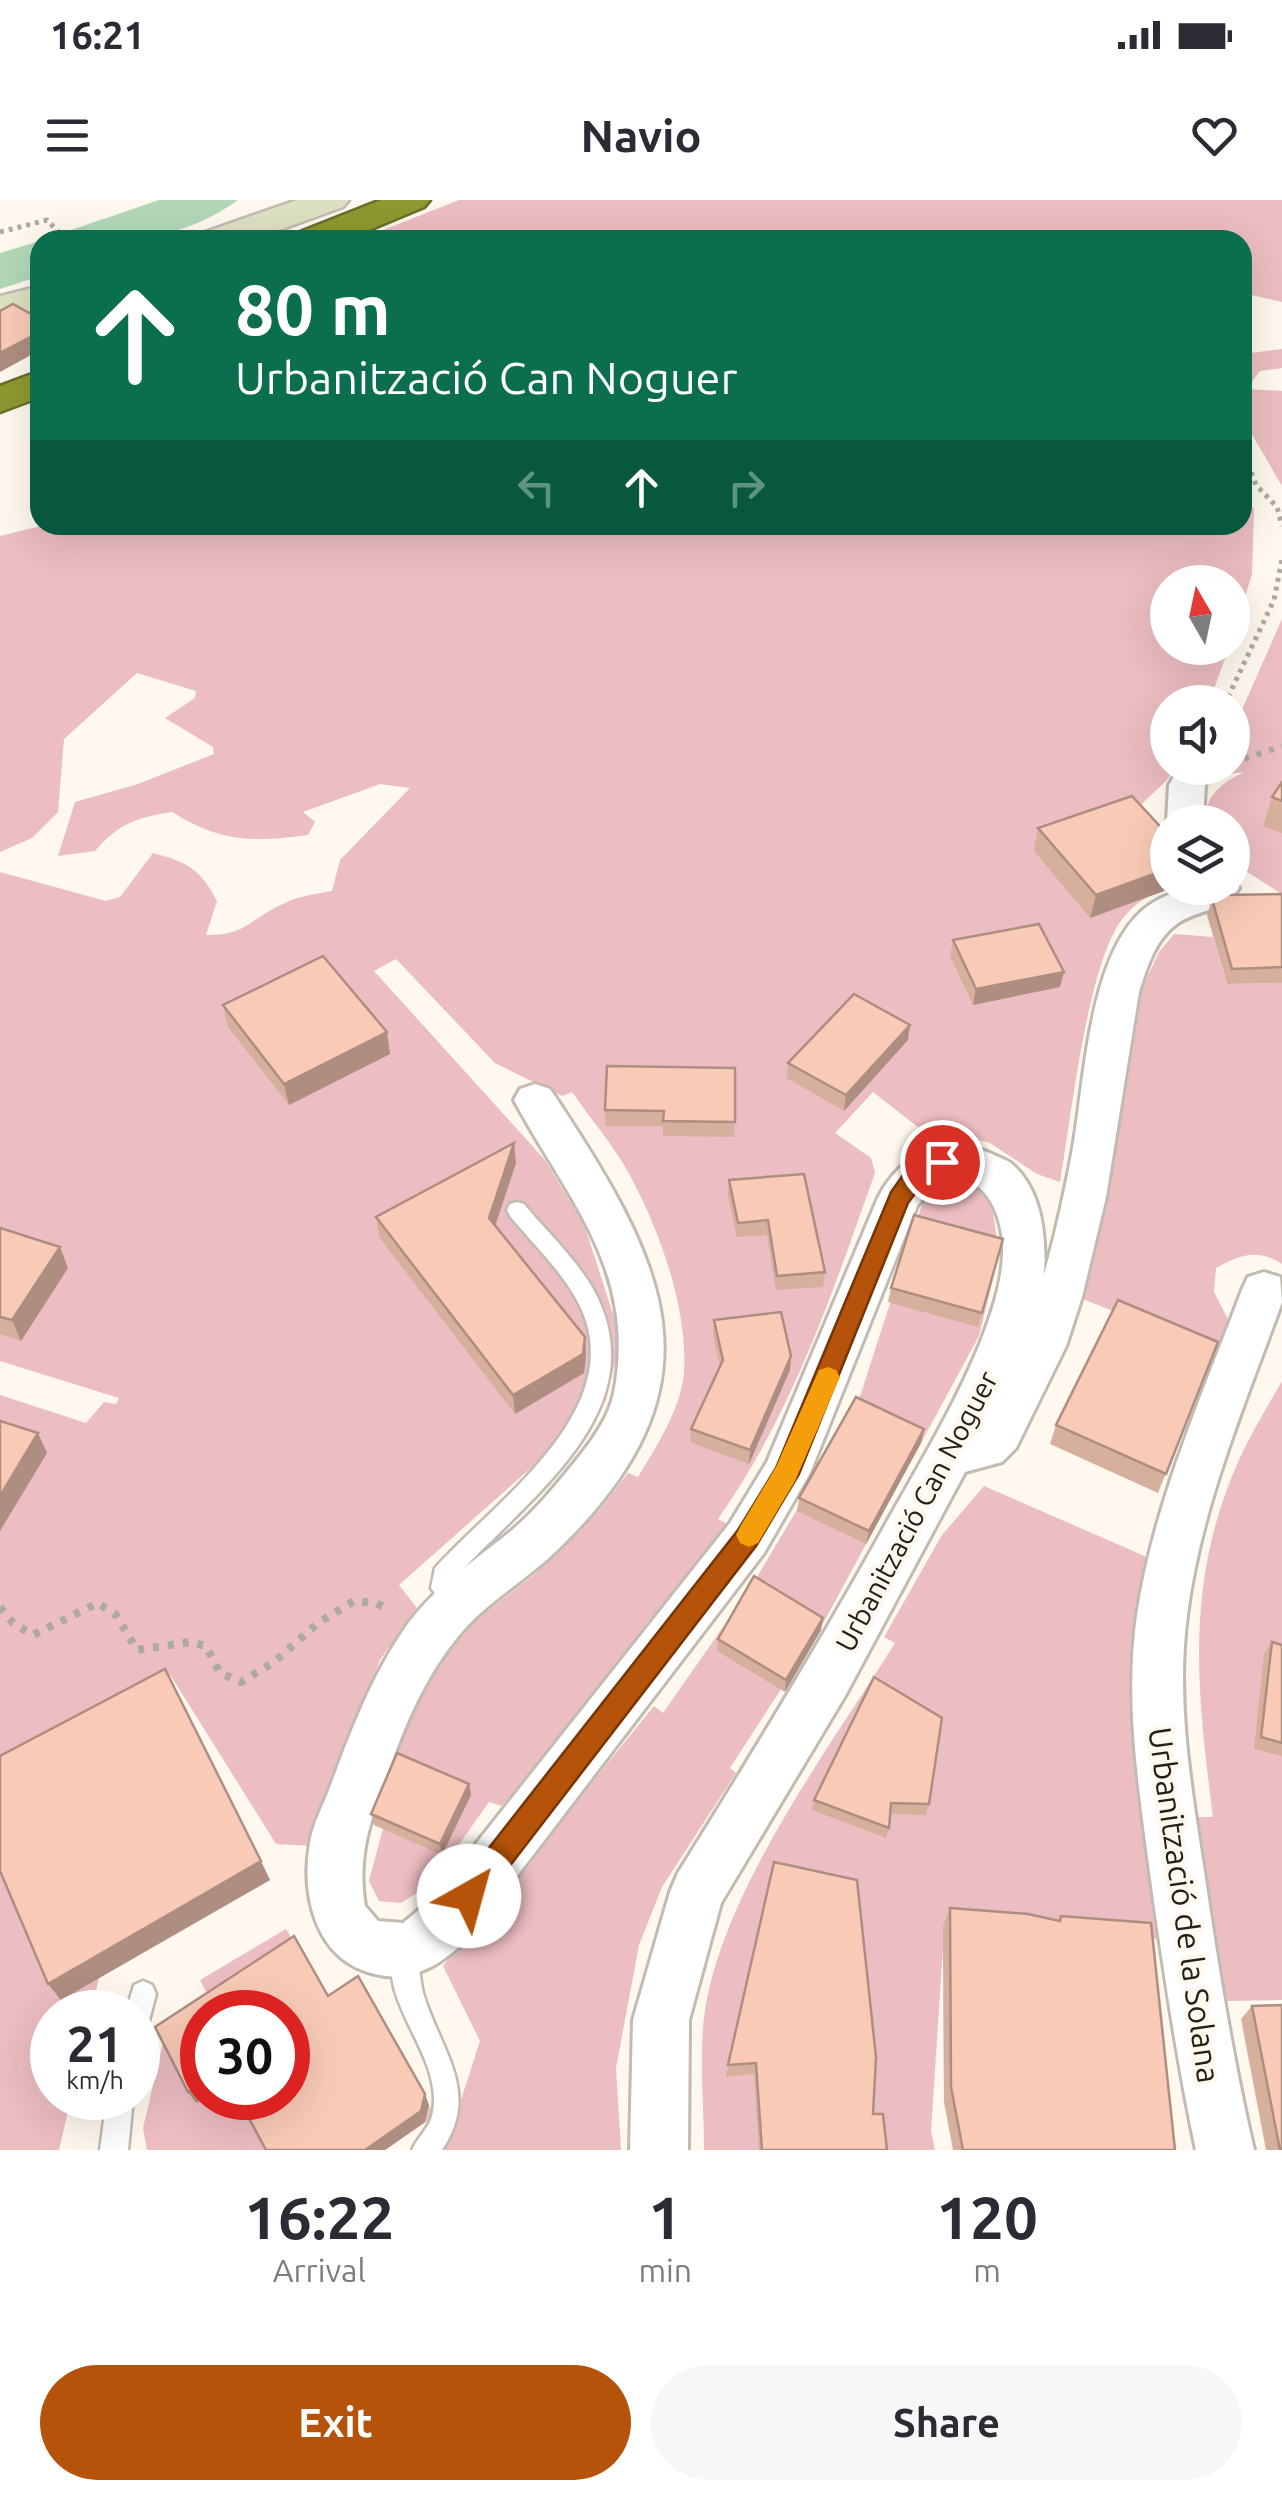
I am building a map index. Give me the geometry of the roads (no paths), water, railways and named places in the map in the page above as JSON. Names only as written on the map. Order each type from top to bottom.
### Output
[{"type":"highway","points":[[338,230],[412,200]]},
{"type":"highway","points":[[0,400],[30,386]]},
{"type":"main road","points":[[240,230],[287,209],[331,200]]},
{"type":"main road","points":[[0,307],[30,299]]},
{"type":"street","points":[[952,1450],[965,1452],[987,1447],[1006,1425],[1034,1370],[1063,1296],[1120,992],[1134,948],[1152,924],[1183,905]]},
{"type":"street","points":[[406,1951],[371,1948],[344,1924],[335,1898],[333,1865],[338,1838],[400,1680],[442,1621],[576,1498],[627,1423],[642,1386],[642,1335],[633,1275],[620,1240],[595,1191],[534,1100]]},
{"type":"street","name":"Urbanització Can Noguer","points":[[406,1951],[452,1917],[747,1538],[786,1474],[899,1198],[916,1174],[942,1162],[970,1163],[999,1177],[1015,1204],[1024,1236],[1021,1292],[1001,1348],[952,1450],[827,1679],[697,1892],[661,2020],[660,2150]]},
{"type":"street","name":"Urbanització de la Solana","points":[[1225,2150],[1206,2070],[1156,1721],[1158,1659],[1175,1550],[1264,1290]]},
{"type":"lane","points":[[442,1621],[443,1575],[560,1455],[590,1408],[601,1362],[600,1332],[591,1306],[517,1210]]},
{"type":"lane","points":[[406,1951],[403,1970],[415,2016],[447,2090],[445,2120],[426,2150]]},
{"type":"lane","points":[[114,2150],[117,2120]]}]
